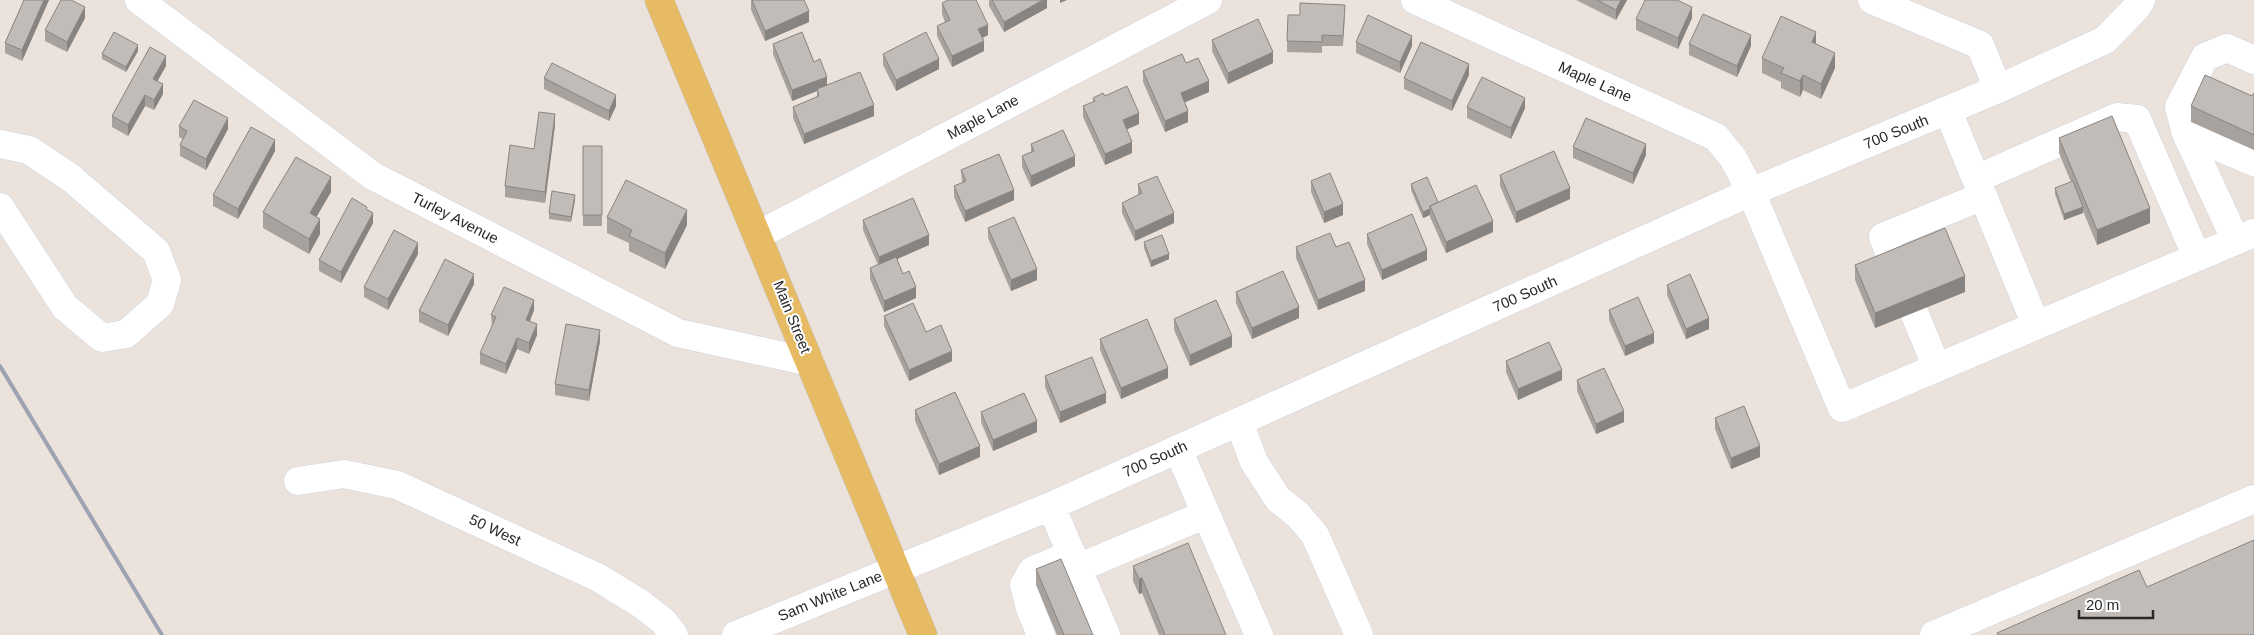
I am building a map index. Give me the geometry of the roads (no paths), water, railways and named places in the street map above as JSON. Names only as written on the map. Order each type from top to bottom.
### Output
[{"type":"main road","name":"Main Street","points":[[659,0],[923,635]]},
{"type":"street","name":"Turley Avenue","points":[[140,0],[373,176],[678,333],[810,362]]},
{"type":"street","name":"Maple Lane","points":[[758,235],[1208,0]]},
{"type":"street","name":"Maple Lane","points":[[1414,0],[1716,137],[1734,158],[1751,192],[1842,408],[1937,368]]},
{"type":"street","points":[[1872,0],[1980,45],[1998,89]]},
{"type":"street","name":"700 South","points":[[895,570],[1052,506],[1751,192],[1998,89],[2105,40],[2136,8],[2141,0]]},
{"type":"street","points":[[2197,257],[2137,119],[2117,117],[1883,237],[1937,368],[2245,237],[2186,133],[2179,107],[2205,57],[2227,48],[2254,60]]},
{"type":"street","points":[[1948,111],[2036,325]]},
{"type":"street","points":[[2186,133],[2254,162]]},
{"type":"street","points":[[0,144],[29,150],[71,178],[156,251],[167,280],[160,304],[126,334],[102,338],[65,307],[0,207]]},
{"type":"street","points":[[1239,422],[1254,462],[1278,499],[1298,514],[1315,535],[1359,635]]},
{"type":"street","points":[[1178,449],[1259,635]]},
{"type":"street","name":"50 West","points":[[298,481],[344,474],[398,485],[599,578],[641,604],[663,621],[674,635]]},
{"type":"street","points":[[1934,635],[2254,499]]},
{"type":"street","points":[[1052,506],[1106,635]]},
{"type":"street","points":[[1041,635],[1030,608],[1024,584],[1032,571],[1075,561],[1206,514]]},
{"type":"street","name":"Sam White Lane","points":[[736,635],[895,570]]},
{"type":"railway","points":[[0,366],[162,635]]}]
